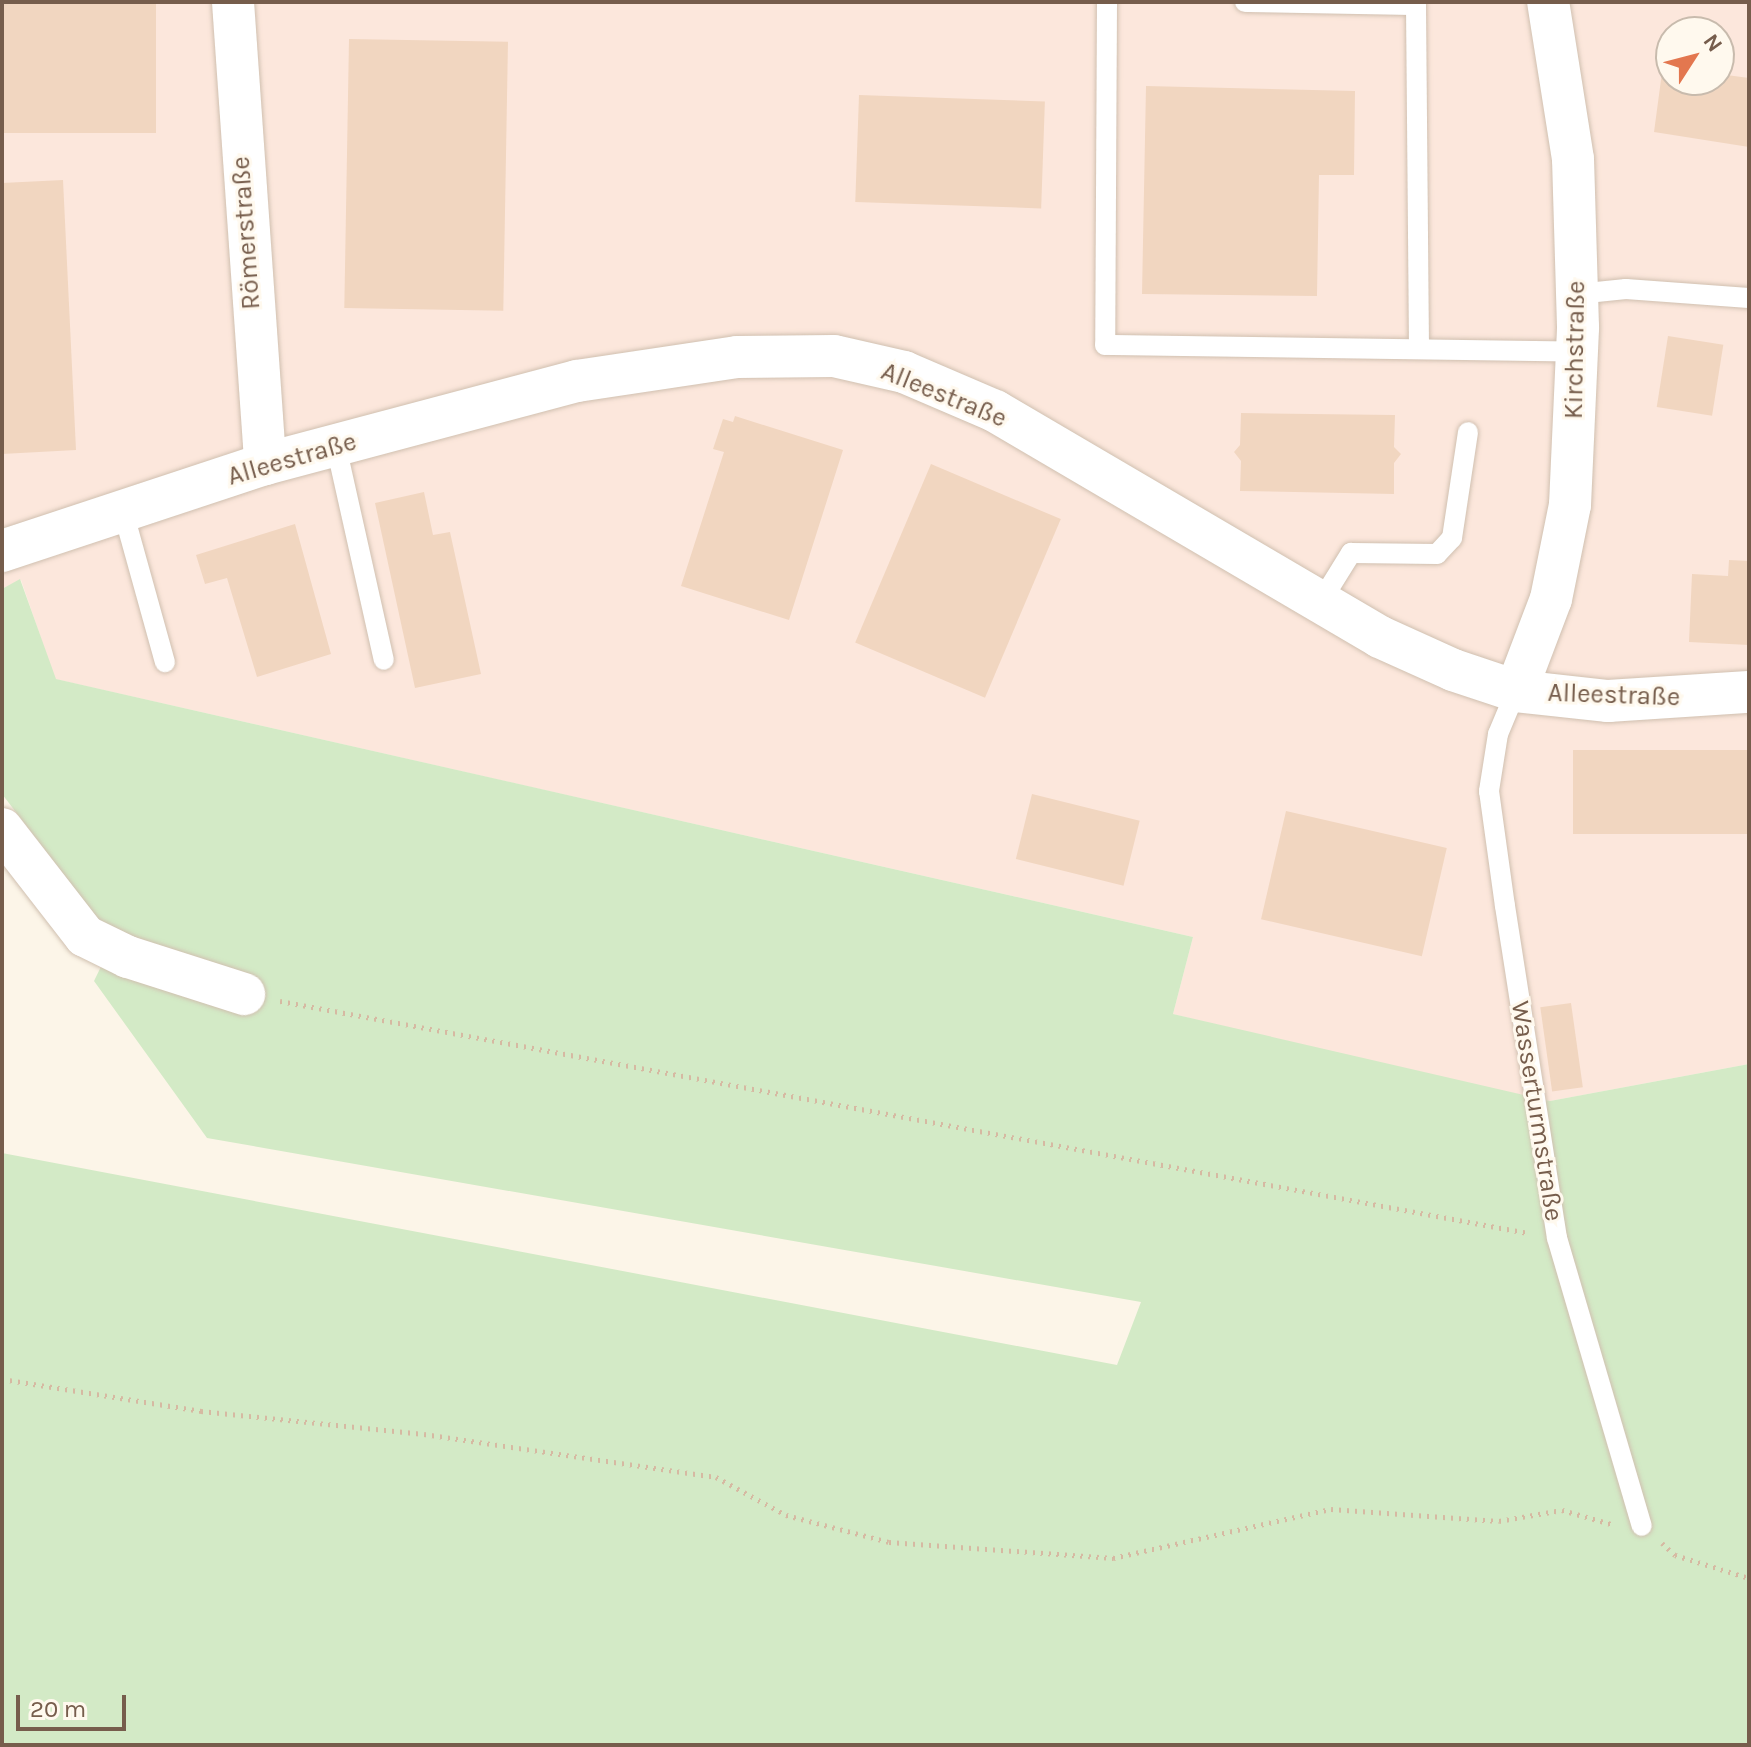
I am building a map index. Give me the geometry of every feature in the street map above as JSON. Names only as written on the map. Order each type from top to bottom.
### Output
[{"type":"street","name":"Römerstraße","points":[[233,2],[265,464]]},
{"type":"street","name":"Kirchstraße","points":[[1516,691],[1551,599],[1570,505],[1577,352],[1573,159],[1548,2]]},
{"type":"street","name":"Alleestraße","points":[[2,551],[265,464],[577,381],[737,357],[834,356],[904,372],[995,411],[1395,644],[1516,691],[1608,701],[1749,692]]},
{"type":"street","points":[[2,829],[85,936],[128,957],[244,994]]},
{"type":"lane","points":[[1107,2],[1105,345],[1577,352]]},
{"type":"lane","points":[[1245,2],[1416,5],[1419,349]]},
{"type":"lane","points":[[1577,294],[1626,289],[1749,298]]},
{"type":"lane","points":[[1320,603],[1351,553],[1437,554],[1452,538],[1468,432]]},
{"type":"lane","points":[[336,446],[384,660]]},
{"type":"lane","points":[[123,511],[165,662]]},
{"type":"lane","name":"Wasserturmstraße","points":[[1516,691],[1498,734],[1489,791],[1557,1238],[1642,1526]]},
{"type":"path","points":[[244,994],[1557,1238]]},
{"type":"path","points":[[2,1379],[201,1411],[424,1434],[716,1477],[786,1515],[889,1542],[1113,1558],[1331,1509],[1499,1521],[1562,1510],[1642,1526],[1675,1555],[1749,1578]]},
{"type":"shaded area","points":[[2,2],[1749,2],[1749,1064],[1550,1101],[1379,1066],[1173,1014],[1193,937],[55,679],[21,580],[2,589]]},
{"type":"green space","points":[[20,579],[56,679],[1193,937],[1173,1014],[1550,1101],[1749,1064],[1749,1745],[2,1745],[2,1153],[1117,1365],[1141,1302],[207,1138],[94,981],[114,940],[2,794],[2,589]]},
{"type":"building","points":[[2,2],[156,2],[156,133],[2,133]]},
{"type":"building","points":[[349,39],[508,42],[503,311],[344,308]]},
{"type":"building","points":[[1735,76],[1749,78],[1749,147],[1654,132],[1659,96],[1735,96]]},
{"type":"building","points":[[1146,86],[1355,91],[1354,175],[1319,175],[1317,296],[1142,294]]},
{"type":"building","points":[[859,95],[1045,101],[1041,208],[855,202]]},
{"type":"building","points":[[63,180],[76,450],[2,454],[2,183]]},
{"type":"building","points":[[1668,336],[1723,345],[1712,416],[1657,407]]},
{"type":"building","points":[[1241,413],[1395,415],[1394,447],[1401,454],[1394,463],[1394,494],[1240,491],[1241,461],[1234,452],[1240,445]]},
{"type":"building","points":[[735,416],[843,450],[789,620],[681,586],[724,452],[713,449],[723,419],[733,422]]},
{"type":"building","points":[[931,464],[1061,519],[985,698],[855,643]]},
{"type":"building","points":[[424,492],[433,535],[450,532],[481,674],[415,688],[375,503]]},
{"type":"building","points":[[295,524],[331,654],[257,677],[227,578],[205,584],[196,555]]},
{"type":"building","points":[[1729,560],[1749,561],[1749,645],[1689,642],[1692,574],[1728,576]]},
{"type":"building","points":[[1573,750],[1749,750],[1749,834],[1573,834]]},
{"type":"building","points":[[1032,794],[1140,821],[1123,886],[1016,859]]},
{"type":"building","points":[[1286,811],[1447,848],[1422,956],[1261,919]]},
{"type":"building","points":[[1571,1003],[1583,1087],[1552,1091],[1540,1007]]}]
